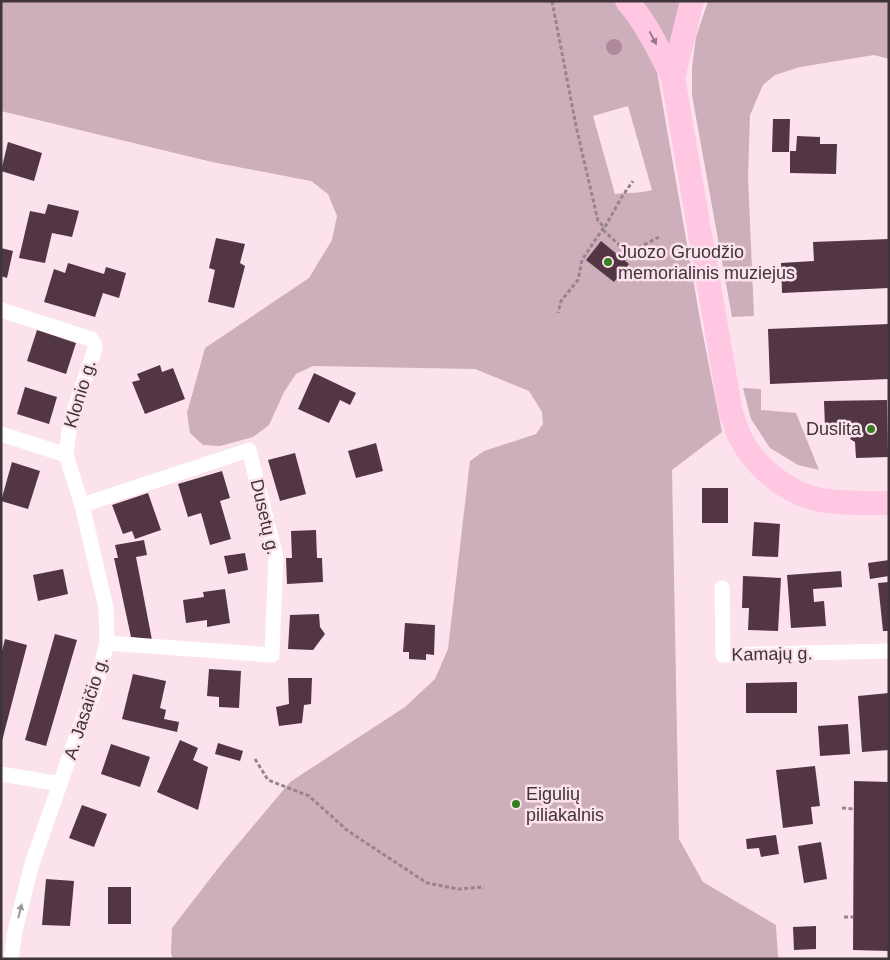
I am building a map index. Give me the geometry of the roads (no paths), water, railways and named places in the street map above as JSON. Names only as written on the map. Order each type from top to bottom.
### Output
[{"type":"main road","points":[[627,1],[637,12],[650,33],[674,78],[731,413],[738,434],[749,452],[766,471],[797,492],[832,501],[889,503]]},
{"type":"main road","points":[[674,78],[692,1]]},
{"type":"street","name":"Klonio g.","points":[[1,310],[91,339],[94,345],[94,352],[70,423],[66,455]]},
{"type":"street","points":[[1,434],[66,455]]},
{"type":"street","name":"Dusetų g.","points":[[82,506],[249,450],[276,556],[272,656],[107,643]]},
{"type":"street","name":"A. Jasaičio g.","points":[[11,959],[15,931],[32,864],[94,691],[107,643],[106,608],[82,506],[66,455]]},
{"type":"street","name":"Kamajų g.","points":[[722,588],[723,655],[889,651]]},
{"type":"street","points":[[1,774],[60,784]]},
{"type":"place","name":"Juozo Gruodžio memorialinis muziejus","points":[[608,262]]},
{"type":"place","name":"Duslita","points":[[871,429]]},
{"type":"place","name":"Eigulių piliakalnis","points":[[516,804]]}]
